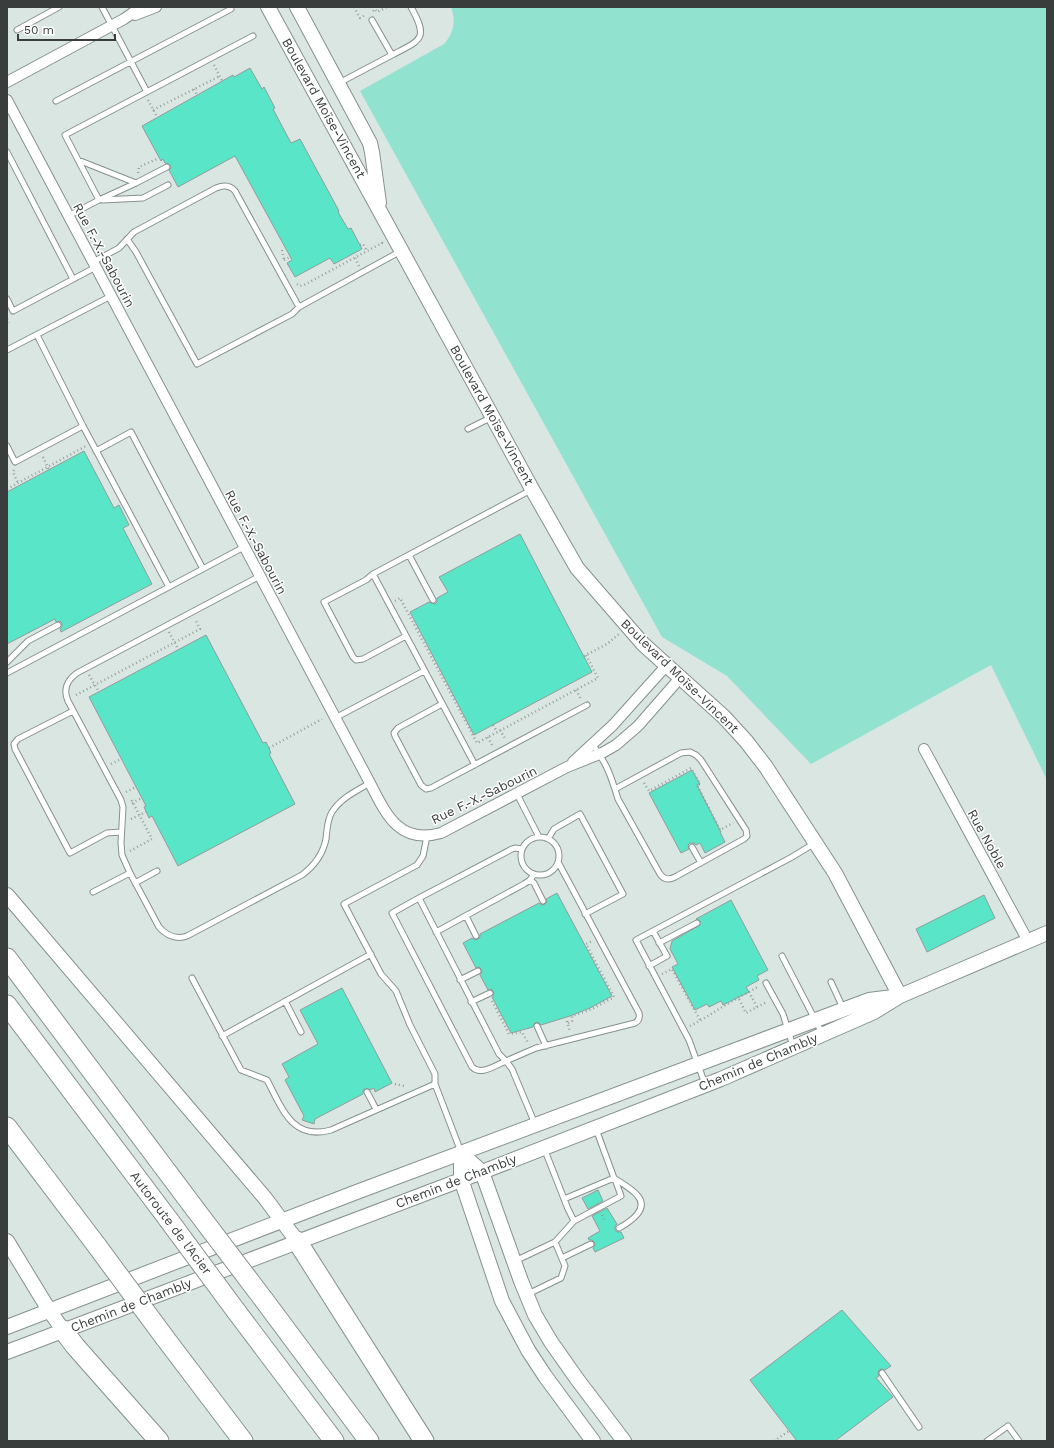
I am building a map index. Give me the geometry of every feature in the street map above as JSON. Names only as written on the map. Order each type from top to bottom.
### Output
[{"type":"highway","points":[[7,958],[369,1441]]},
{"type":"highway","name":"Autoroute de l'Acier","points":[[7,1006],[334,1441]]},
{"type":"highway","points":[[7,1126],[243,1441]]},
{"type":"highway","points":[[297,1241],[424,1441]]},
{"type":"highway","points":[[63,1330],[75,1346],[159,1441]]},
{"type":"street","points":[[7,82],[112,26],[141,7]]},
{"type":"street","points":[[124,19],[156,7]]},
{"type":"street","name":"Boulevard Moïse-Vincent","points":[[268,7],[532,489],[577,568],[634,634],[666,666],[713,706],[746,741],[774,778],[844,888],[900,996]]},
{"type":"street","name":"Boulevard Moïse-Vincent","points":[[297,7],[370,143],[379,209]]},
{"type":"street","name":"Rue F.-X.-Sabourin","points":[[7,100],[388,817],[396,826],[412,834],[427,836],[435,835],[446,831],[567,767],[599,754],[616,745],[632,732],[680,678]]},
{"type":"street","name":"Rue F.-X.-Sabourin","points":[[567,767],[593,745],[627,710],[666,666]]},
{"type":"street","name":"Rue Noble","points":[[924,749],[1028,941]]},
{"type":"street","points":[[7,895],[265,1198],[297,1241]]},
{"type":"street","name":"Chemin de Chambly","points":[[7,1352],[705,1086],[823,1034],[869,1000],[900,996],[1047,934]]},
{"type":"street","name":"Chemin de Chambly","points":[[7,1327],[282,1220],[788,1030],[816,1020],[846,1016]]},
{"type":"street","points":[[462,1153],[482,1172],[535,1315],[559,1354],[624,1441]]},
{"type":"street","points":[[462,1153],[461,1180],[490,1267],[508,1314],[537,1364],[593,1441]]},
{"type":"street","points":[[7,1241],[63,1330]]},
{"type":"lane","points":[[17,30],[59,7]]},
{"type":"lane","points":[[102,7],[147,92]]},
{"type":"lane","points":[[338,84],[414,43],[420,36],[420,24],[411,7]]},
{"type":"lane","points":[[56,101],[231,8]]},
{"type":"lane","points":[[372,20],[392,55]]},
{"type":"lane","points":[[99,200],[65,135],[253,36]]},
{"type":"lane","points":[[7,152],[73,279]]},
{"type":"lane","points":[[78,160],[136,184]]},
{"type":"lane","points":[[68,216],[99,200],[136,184],[167,167]]},
{"type":"lane","points":[[99,200],[143,198],[168,185]]},
{"type":"lane","points":[[7,299],[13,311],[73,279],[119,248],[134,232],[220,186],[229,186],[235,191],[299,307]]},
{"type":"lane","points":[[127,239],[136,252],[197,364],[292,314],[299,307],[402,251]]},
{"type":"lane","points":[[7,350],[111,296]]},
{"type":"lane","points":[[37,335],[96,451],[169,587]]},
{"type":"lane","points":[[468,429],[492,416]]},
{"type":"lane","points":[[7,446],[15,462],[83,426]]},
{"type":"lane","points":[[96,451],[131,432],[203,569]]},
{"type":"lane","points":[[406,636],[363,659],[356,660],[324,602],[366,580],[373,574],[532,489]]},
{"type":"lane","points":[[7,673],[244,547]]},
{"type":"lane","points":[[409,555],[433,600]]},
{"type":"lane","points":[[373,574],[475,765]]},
{"type":"lane","points":[[260,576],[77,673],[69,681],[66,691],[67,698],[73,711],[121,800],[123,807],[121,832],[122,855],[135,883],[162,930],[171,936],[180,938],[187,936],[305,873],[314,864],[322,852],[329,819],[335,809],[346,797],[370,783]]},
{"type":"lane","points":[[7,662],[28,641],[58,625]]},
{"type":"lane","points":[[335,718],[424,670]]},
{"type":"lane","points":[[442,704],[398,728],[394,733],[424,788],[431,788],[587,705]]},
{"type":"lane","points":[[73,711],[18,739],[14,744],[15,749],[70,853],[106,833],[121,832]]},
{"type":"lane","points":[[593,745],[610,773],[618,799],[661,876],[666,879],[671,879],[701,863],[744,839],[748,834],[705,764],[696,755],[690,752],[681,753],[615,789]]},
{"type":"lane","points":[[517,794],[539,837]]},
{"type":"lane","points":[[548,839],[554,829],[580,814],[623,894],[585,914]]},
{"type":"lane","points":[[427,836],[423,856],[417,865],[344,904],[381,974],[396,991],[410,1025],[435,1074],[435,1084],[462,1153]]},
{"type":"lane","points":[[539,837],[548,839],[557,847],[559,856],[558,862],[555,868],[549,872],[534,874],[528,870],[522,862],[522,849],[528,841],[533,838],[539,837]]},
{"type":"lane","points":[[705,1086],[689,1040],[636,940],[792,857],[816,842]]},
{"type":"lane","points":[[692,847],[701,863]]},
{"type":"lane","points":[[522,849],[512,849],[392,913],[472,1067],[476,1070],[483,1070],[536,1048],[635,1023],[639,1019],[638,1013],[558,862]]},
{"type":"lane","points":[[135,883],[157,871]]},
{"type":"lane","points":[[93,892],[130,873]]},
{"type":"lane","points":[[436,932],[524,884],[530,880],[534,874]]},
{"type":"lane","points":[[530,880],[534,883],[543,901]]},
{"type":"lane","points":[[419,898],[499,1054],[512,1068],[535,1125]]},
{"type":"lane","points":[[466,916],[476,936]]},
{"type":"lane","points":[[660,943],[697,922]]},
{"type":"lane","points":[[650,966],[667,956],[653,931]]},
{"type":"lane","points":[[222,1036],[371,954]]},
{"type":"lane","points":[[782,956],[823,1034]]},
{"type":"lane","points":[[460,980],[478,971]]},
{"type":"lane","points":[[192,978],[241,1070],[267,1080],[291,1122],[299,1128],[312,1132],[327,1131],[435,1084]]},
{"type":"lane","points":[[766,982],[783,1014],[794,1047]]},
{"type":"lane","points":[[831,982],[846,1016]]},
{"type":"lane","points":[[471,1002],[490,993]]},
{"type":"lane","points":[[285,1001],[301,1032]]},
{"type":"lane","points":[[536,1026],[546,1046]]},
{"type":"lane","points":[[367,1092],[376,1109]]},
{"type":"lane","points":[[514,1261],[555,1242],[574,1221],[621,1196],[595,1127]]},
{"type":"lane","points":[[544,1148],[574,1221]]},
{"type":"lane","points":[[564,1199],[614,1178]]},
{"type":"lane","points":[[614,1178],[637,1195],[640,1201],[640,1209],[635,1218],[619,1228]]},
{"type":"lane","points":[[526,1294],[561,1278],[565,1266],[555,1242]]},
{"type":"lane","points":[[562,1258],[591,1244]]},
{"type":"lane","points":[[882,1373],[919,1427]]},
{"type":"lane","points":[[987,1441],[1008,1426],[1019,1441]]},
{"type":"path","points":[[213,64],[222,81]]},
{"type":"path","points":[[153,110],[220,76]]},
{"type":"path","points":[[194,89],[198,95]]},
{"type":"path","points":[[147,100],[157,117]]},
{"type":"path","points":[[139,167],[159,158]]},
{"type":"path","points":[[296,282],[300,286],[304,285],[382,243]]},
{"type":"path","points":[[360,245],[363,244],[367,251]]},
{"type":"path","points":[[282,250],[284,261],[290,256]]},
{"type":"path","points":[[7,489],[86,446]]},
{"type":"path","points":[[15,462],[13,472],[18,483]]},
{"type":"path","points":[[400,598],[477,743],[598,678],[585,655],[607,644],[621,632]]},
{"type":"path","points":[[80,702],[76,695],[200,629]]},
{"type":"path","points":[[174,643],[178,649]]},
{"type":"path","points":[[95,685],[99,692]]},
{"type":"path","points":[[269,748],[322,719]]},
{"type":"path","points":[[493,725],[497,732]]},
{"type":"path","points":[[109,757],[112,764],[121,759]]},
{"type":"path","points":[[689,763],[700,784],[697,785],[720,830],[732,824]]},
{"type":"path","points":[[643,781],[648,791],[696,766]]},
{"type":"path","points":[[122,855],[152,839],[123,784]]},
{"type":"path","points":[[127,792],[136,787]]},
{"type":"path","points":[[133,803],[142,798]]},
{"type":"path","points":[[133,819],[146,812]]},
{"type":"path","points":[[591,941],[586,944],[614,997]]},
{"type":"path","points":[[662,974],[672,969],[700,1020]]},
{"type":"path","points":[[690,1026],[738,997],[749,992],[757,1007],[746,1013],[738,997]]},
{"type":"path","points":[[570,1032],[568,1022],[572,1020],[572,1016],[592,1009],[619,994]]},
{"type":"path","points":[[486,1003],[491,1000],[510,1034],[522,1032],[528,1042]]},
{"type":"path","points":[[395,1084],[404,1086]]},
{"type":"path","points":[[774,1441],[789,1430]]},
{"type":"green space","points":[[451,7],[1047,7],[1047,780],[991,665],[811,764],[727,676],[662,637],[360,91],[444,44],[450,36],[454,22]]},
{"type":"building","points":[[250,68],[262,89],[264,87],[275,108],[273,109],[291,143],[300,139],[339,211],[338,212],[348,229],[351,228],[362,249],[334,264],[330,258],[295,277],[287,263],[292,260],[235,156],[178,187],[169,170],[171,168],[170,165],[165,163],[163,159],[161,161],[142,126],[233,75],[234,77]]},
{"type":"building","points":[[84,451],[114,508],[119,505],[129,525],[123,528],[152,584],[61,632],[60,629],[62,627],[62,623],[60,621],[56,622],[55,619],[7,644],[7,492]]},
{"type":"building","points":[[520,534],[592,672],[474,735],[410,612],[429,602],[435,604],[437,602],[437,598],[448,592],[439,577]]},
{"type":"building","points":[[206,635],[263,743],[266,742],[271,753],[269,754],[295,804],[178,866],[152,816],[149,818],[144,807],[146,806],[89,697]]},
{"type":"building","points":[[692,770],[700,784],[697,785],[725,842],[705,853],[700,843],[696,845],[694,843],[690,843],[688,845],[689,849],[681,853],[649,793]]},
{"type":"building","points":[[557,893],[612,996],[590,1008],[570,1016],[541,1025],[536,1022],[533,1027],[511,1033],[492,997],[494,994],[493,991],[491,989],[488,990],[480,975],[482,972],[481,969],[479,967],[476,968],[463,943],[472,938],[475,940],[478,939],[480,934],[539,903],[542,905],[545,904],[547,902],[546,899]]},
{"type":"building","points":[[984,895],[995,918],[927,952],[916,929]]},
{"type":"building","points":[[731,900],[768,970],[757,976],[759,980],[746,987],[749,992],[723,1005],[721,1001],[709,1007],[707,1004],[695,1010],[672,967],[678,964],[670,949],[672,941],[700,925],[700,921],[696,919]]},
{"type":"building","points":[[342,988],[392,1083],[375,1092],[374,1088],[370,1090],[366,1088],[363,1090],[363,1094],[315,1119],[314,1124],[302,1120],[304,1116],[285,1080],[289,1077],[282,1064],[318,1044],[300,1010]]},
{"type":"building","points":[[598,1190],[603,1201],[588,1209],[582,1198]]},
{"type":"building","points":[[607,1208],[617,1224],[615,1226],[615,1230],[617,1232],[621,1232],[624,1238],[595,1252],[593,1248],[595,1245],[594,1242],[588,1238],[600,1231],[592,1216]]},
{"type":"building","points":[[842,1310],[891,1366],[885,1370],[879,1370],[879,1376],[876,1378],[893,1397],[835,1441],[797,1441],[750,1380]]}]
